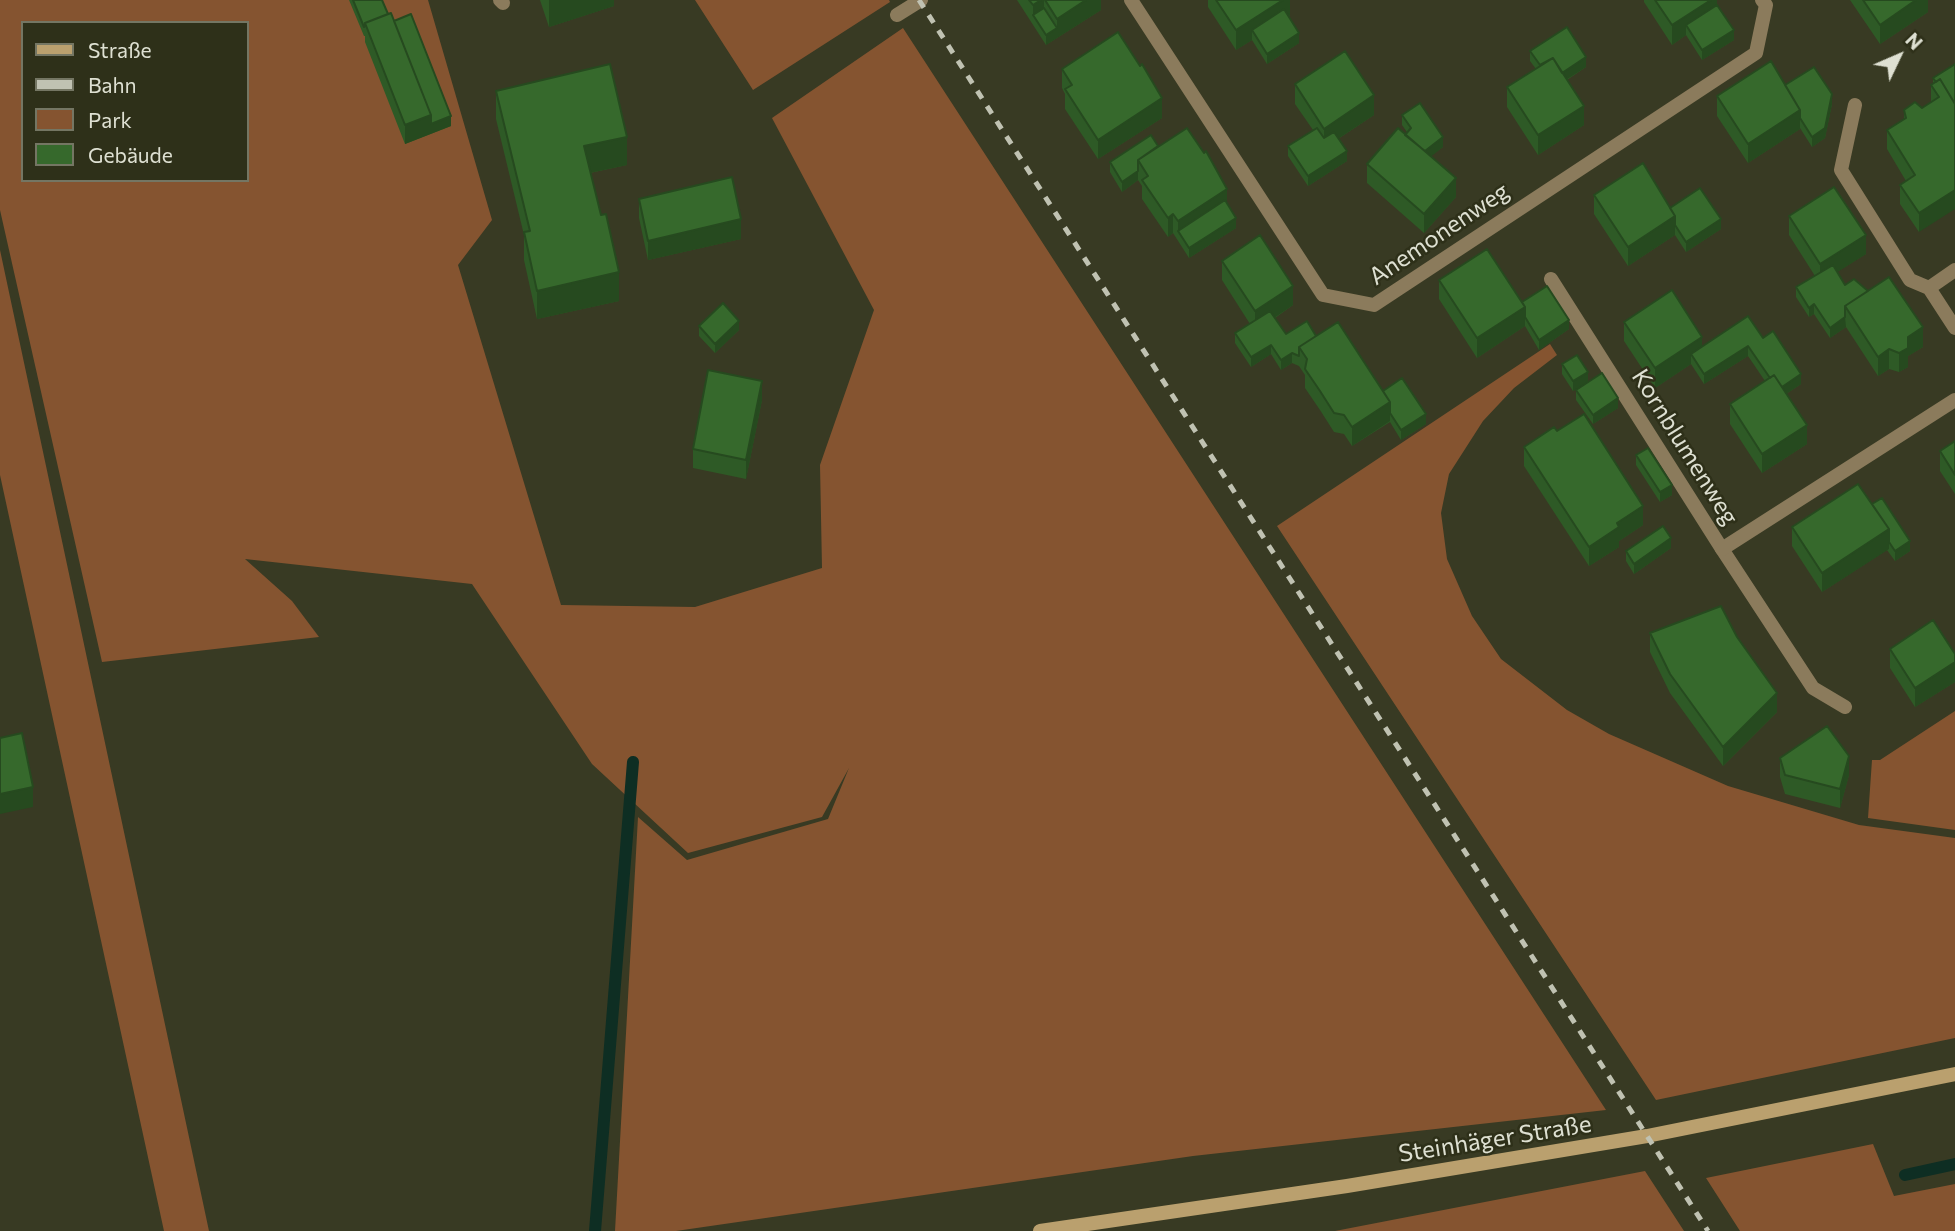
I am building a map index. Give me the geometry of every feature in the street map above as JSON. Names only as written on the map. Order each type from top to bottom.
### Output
[{"type":"main road","name":"Steinhäger Straße","points":[[1040,1231],[1347,1186],[1647,1136],[1955,1074]]},
{"type":"street","points":[[897,15],[921,0]]},
{"type":"street","name":"Anemonenweg","points":[[1131,0],[1323,295],[1374,305],[1756,54],[1764,3]]},
{"type":"street","points":[[1855,105],[1841,170],[1910,280],[1929,288],[1955,328]]},
{"type":"street","points":[[1929,288],[1955,270]]},
{"type":"street","name":"Kornblumenweg","points":[[1551,279],[1722,548],[1955,400]]},
{"type":"street","points":[[1722,548],[1813,688],[1845,707]]},
{"type":"green space","points":[[0,0],[428,0],[492,220],[458,265],[561,605],[695,607],[822,568],[820,465],[874,310],[772,118],[903,28],[1606,1110],[1193,1156],[676,1231],[615,1231],[638,817],[687,860],[828,819],[849,768],[822,817],[688,853],[592,764],[472,584],[245,559],[292,601],[319,637],[102,662],[0,210]]},
{"type":"green space","points":[[695,0],[889,0],[890,2],[753,90]]},
{"type":"green space","points":[[0,250],[209,1231],[164,1231],[0,475]]},
{"type":"green space","points":[[1550,344],[1557,355],[1514,388],[1483,421],[1449,474],[1441,513],[1447,559],[1472,616],[1501,659],[1567,710],[1609,734],[1728,786],[1859,825],[1955,838],[1955,1038],[1656,1100],[1277,526]]},
{"type":"green space","points":[[1955,711],[1955,830],[1868,818],[1872,760],[1880,760]]},
{"type":"green space","points":[[1873,1144],[1894,1196],[1955,1184],[1955,1231],[1740,1231],[1706,1178]]},
{"type":"green space","points":[[1645,1171],[1684,1231],[1335,1231]]},
{"type":"building","points":[[353,0],[382,0],[388,14],[365,23],[364,27]]},
{"type":"building","points":[[1045,0],[1086,0],[1057,19]]},
{"type":"building","points":[[1216,0],[1283,0],[1236,30]]},
{"type":"building","points":[[1655,0],[1711,0],[1672,25]]},
{"type":"building","points":[[1863,0],[1916,0],[1880,25]]},
{"type":"building","points":[[1717,5],[1734,30],[1702,50],[1686,25]]},
{"type":"building","points":[[1044,8],[1057,28],[1046,35],[1033,15]]},
{"type":"building","points":[[1284,9],[1299,33],[1267,54],[1252,30]]},
{"type":"building","points":[[391,13],[431,115],[405,125],[365,23]]},
{"type":"building","points":[[411,14],[451,116],[431,124],[431,115],[394,21]]},
{"type":"building","points":[[1567,27],[1586,57],[1562,73],[1553,58],[1540,65],[1530,51]]},
{"type":"building","points":[[1118,32],[1140,66],[1142,64],[1162,98],[1098,140],[1065,89],[1072,85],[1062,69]]},
{"type":"building","points":[[1345,51],[1374,95],[1324,129],[1295,84]]},
{"type":"building","points":[[1553,58],[1584,106],[1538,135],[1507,87]]},
{"type":"building","points":[[1771,61],[1800,110],[1748,144],[1717,96]]},
{"type":"building","points":[[610,64],[627,137],[584,146],[601,215],[606,214],[619,272],[537,291],[524,232],[530,231],[496,91]]},
{"type":"building","points":[[1955,64],[1955,104],[1940,79],[1936,82],[1933,78]]},
{"type":"building","points":[[1814,67],[1832,94],[1825,128],[1812,137],[1785,85]]},
{"type":"building","points":[[1940,79],[1955,104],[1955,190],[1919,213],[1900,185],[1915,175],[1887,130],[1906,118],[1904,110],[1915,102],[1922,108],[1939,97],[1931,85]]},
{"type":"building","points":[[1420,103],[1443,137],[1425,151],[1405,135],[1411,128],[1402,115]]},
{"type":"building","points":[[1187,128],[1204,153],[1206,151],[1227,189],[1178,221],[1173,214],[1168,218],[1142,180],[1148,176],[1138,160]]},
{"type":"building","points":[[1317,128],[1324,138],[1334,132],[1347,151],[1308,176],[1288,146]]},
{"type":"building","points":[[1398,128],[1456,178],[1424,214],[1367,164]]},
{"type":"building","points":[[1151,135],[1158,146],[1138,160],[1138,171],[1122,182],[1110,162]]},
{"type":"building","points":[[1643,163],[1675,216],[1628,247],[1594,195]]},
{"type":"building","points":[[732,177],[741,219],[648,241],[639,199]]},
{"type":"building","points":[[1834,187],[1866,235],[1820,264],[1789,216]]},
{"type":"building","points":[[1700,188],[1721,219],[1686,242],[1675,225],[1675,216],[1670,208]]},
{"type":"building","points":[[1225,200],[1236,218],[1189,248],[1178,231]]},
{"type":"building","points":[[1260,235],[1293,286],[1255,311],[1222,261]]},
{"type":"building","points":[[1487,249],[1525,307],[1477,338],[1439,280]]},
{"type":"building","points":[[1833,265],[1845,285],[1854,279],[1868,291],[1845,306],[1845,317],[1830,328],[1814,304],[1809,308],[1796,287]]},
{"type":"building","points":[[1889,277],[1923,327],[1908,337],[1908,348],[1899,353],[1889,349],[1878,357],[1845,306]]},
{"type":"building","points":[[1547,286],[1569,320],[1539,340],[1525,317],[1522,302]]},
{"type":"building","points":[[1672,290],[1702,337],[1655,368],[1624,322]]},
{"type":"building","points":[[723,303],[739,321],[715,344],[699,326]]},
{"type":"building","points":[[1270,311],[1286,334],[1307,321],[1316,336],[1299,347],[1299,356],[1292,353],[1281,360],[1271,345],[1251,357],[1235,333]]},
{"type":"building","points":[[1748,316],[1763,338],[1773,331],[1801,374],[1782,387],[1774,375],[1770,378],[1748,346],[1704,374],[1691,354]]},
{"type":"building","points":[[1338,322],[1390,402],[1352,427],[1344,415],[1334,413],[1305,369],[1307,359],[1299,347]]},
{"type":"building","points":[[1577,355],[1588,372],[1573,381],[1562,364]]},
{"type":"building","points":[[708,370],[762,381],[746,460],[693,449]]},
{"type":"building","points":[[1602,373],[1618,398],[1593,415],[1576,390]]},
{"type":"building","points":[[1774,375],[1807,425],[1762,454],[1730,404]]},
{"type":"building","points":[[1402,378],[1426,414],[1401,430],[1390,413],[1390,402],[1383,391]]},
{"type":"building","points":[[1584,414],[1643,506],[1617,523],[1619,527],[1589,547],[1524,447],[1554,427],[1557,431]]},
{"type":"building","points":[[1955,441],[1955,475],[1940,451]]},
{"type":"building","points":[[1648,448],[1672,485],[1660,492],[1636,455]]},
{"type":"building","points":[[1858,484],[1889,529],[1822,573],[1792,527]]},
{"type":"building","points":[[1882,498],[1910,541],[1895,551],[1889,542],[1889,529],[1872,504]]},
{"type":"building","points":[[1663,526],[1671,538],[1634,564],[1626,551]]},
{"type":"building","points":[[1721,606],[1737,637],[1777,693],[1723,747],[1670,674],[1650,633]]},
{"type":"building","points":[[1933,620],[1955,654],[1955,662],[1915,688],[1890,649]]},
{"type":"building","points":[[1827,726],[1849,756],[1840,789],[1785,775],[1780,758]]},
{"type":"building","points":[[22,733],[33,787],[0,794],[0,738]]},
{"type":"waterway","points":[[595,1231],[633,762]]},
{"type":"waterway","points":[[1905,1175],[1955,1164]]},
{"type":"railway","points":[[919,0],[1708,1231]]}]
